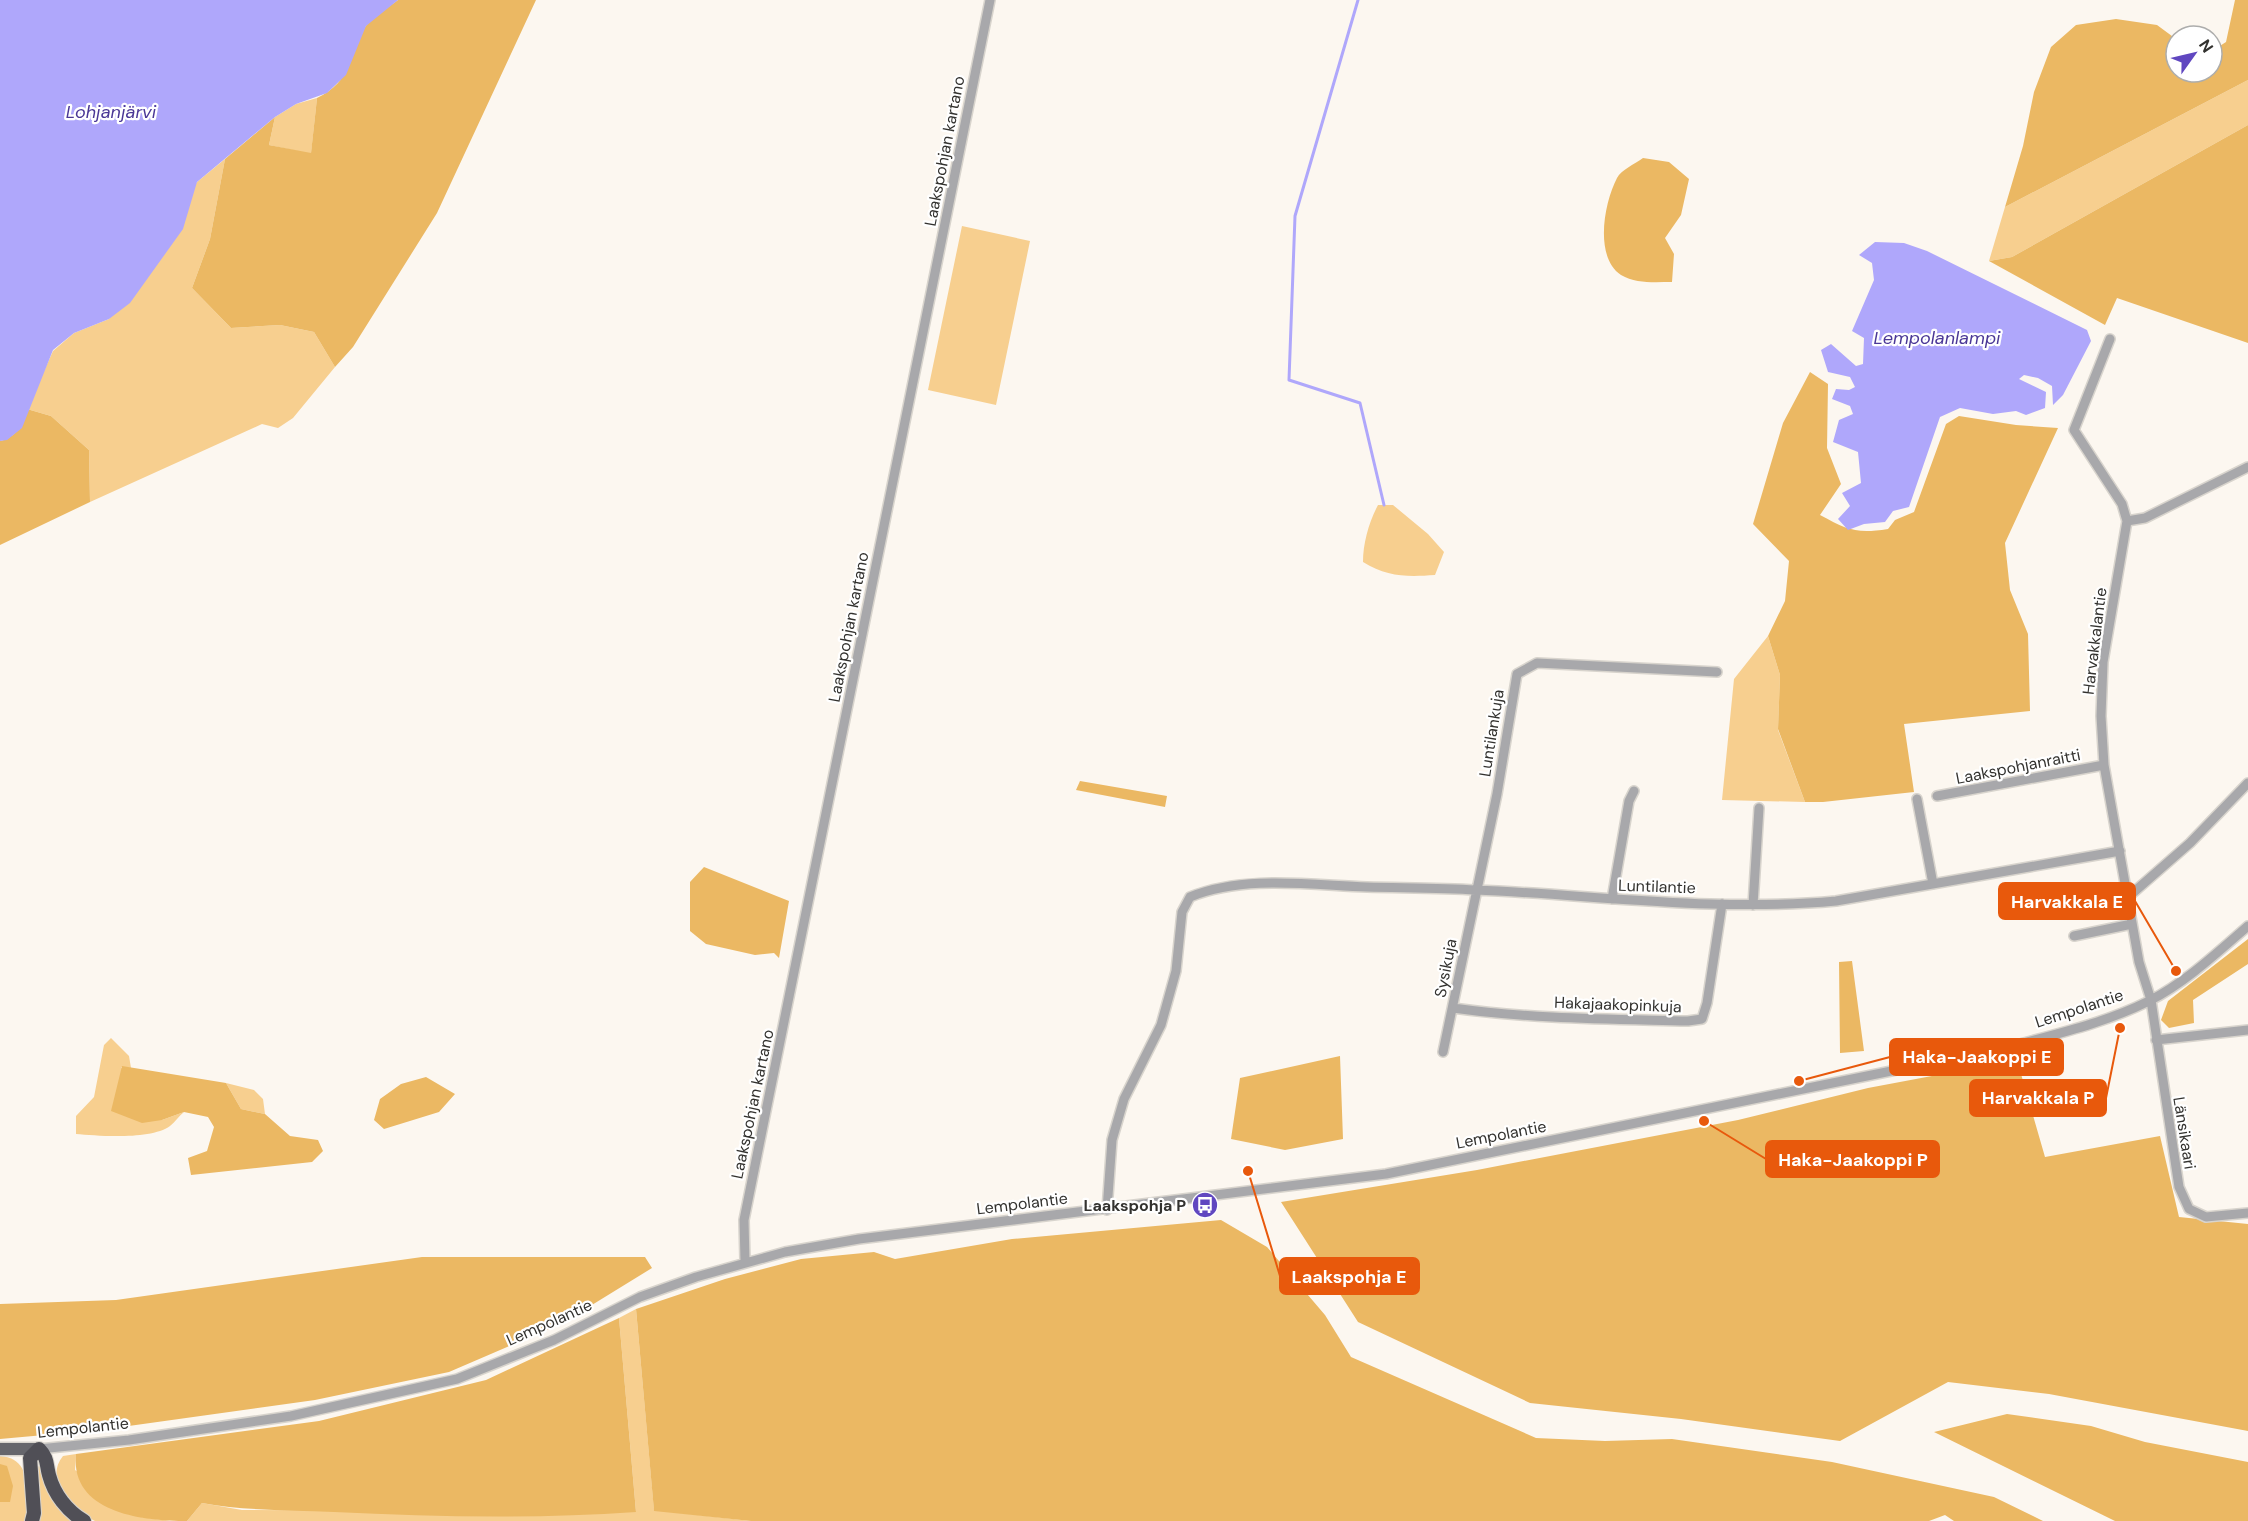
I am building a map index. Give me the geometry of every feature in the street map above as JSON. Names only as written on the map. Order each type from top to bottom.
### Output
[{"type":"highway","points":[[32,1521],[30,1458],[39,1449],[47,1458],[48,1473],[60,1500],[84,1521]]},
{"type":"main road","name":"Lempolantie","points":[[0,1449],[39,1449]]},
{"type":"street","name":"Laakspohjan kartano","points":[[745,1261],[744,1220],[990,0]]},
{"type":"street","points":[[2110,339],[2074,430],[2122,504],[2127,521],[2145,518],[2248,467]]},
{"type":"street","name":"Harvakkalantie","points":[[2127,521],[2103,663],[2101,716],[2104,765],[2127,898],[2139,962],[2151,1000]]},
{"type":"street","name":"Luntilankuja","points":[[1476,890],[1497,794],[1517,674],[1537,663],[1718,672]]},
{"type":"street","name":"Laakspohjanraitti","points":[[1937,796],[2104,765]]},
{"type":"street","points":[[2127,898],[2190,843],[2248,783]]},
{"type":"street","points":[[1612,899],[1629,801],[1634,791]]},
{"type":"street","points":[[1917,799],[1933,884]]},
{"type":"street","points":[[1754,905],[1759,808]]},
{"type":"street","name":"Luntilantie","points":[[1107,1210],[1112,1140],[1124,1099],[1161,1025],[1176,971],[1182,912],[1190,897],[1204,891],[1268,883],[1476,890],[1754,905],[1836,901],[2120,850]]},
{"type":"street","name":"Sysikuja","points":[[1443,1052],[1476,890]]},
{"type":"street","name":"Hakajaakopinkuja","points":[[1453,1008],[1492,1013],[1576,1018],[1688,1021],[1702,1019],[1707,1003],[1722,904]]},
{"type":"street","points":[[2074,936],[2132,924]]},
{"type":"street","name":"Lempolantie","points":[[39,1449],[129,1440],[291,1416],[457,1379],[554,1340],[640,1297],[745,1261],[859,1239],[1107,1210],[1286,1184],[1386,1174],[2009,1047],[2076,1029],[2151,1000],[2193,972],[2248,926]]},
{"type":"street","name":"Länsikaari","points":[[2151,1000],[2179,1187],[2189,1209],[2206,1217],[2248,1213]]},
{"type":"street","points":[[2156,1040],[2248,1030]]},
{"type":"shaded area","points":[[398,0],[536,0],[437,213],[353,347],[335,367],[314,332],[280,325],[231,328],[192,288],[210,239],[225,159],[275,117],[269,145],[311,153],[317,98],[329,91],[344,76],[368,23]]},
{"type":"shaded area","points":[[2235,0],[2248,0],[2248,80],[2005,207],[2023,146],[2034,92],[2051,47],[2076,25],[2116,19],[2157,25],[2164,30],[2164,84],[2224,84],[2224,43]]},
{"type":"shaded area","points":[[2248,80],[2248,125],[2012,257],[1989,261],[2005,207]]},
{"type":"shaded area","points":[[317,98],[311,154],[269,145],[275,117],[296,104]]},
{"type":"shaded area","points":[[2248,125],[2248,343],[2117,298],[2105,325],[1989,261],[2012,257]]},
{"type":"shaded area","points":[[1643,158],[1669,162],[1689,179],[1681,215],[1665,238],[1674,254],[1672,282],[1646,282],[1627,278],[1613,267],[1607,256],[1604,243],[1605,215],[1612,189],[1622,172]]},
{"type":"shaded area","points":[[225,159],[210,239],[192,288],[231,328],[280,325],[314,332],[335,367],[293,418],[278,428],[262,424],[90,502],[89,450],[51,416],[27,409],[53,351],[74,333],[109,319],[197,182]]},
{"type":"shaded area","points":[[962,226],[1030,241],[996,405],[928,390]]},
{"type":"shaded area","points":[[1810,372],[1828,384],[1827,448],[1841,484],[1820,515],[1860,531],[1888,529],[1895,520],[1914,512],[1946,424],[1959,416],[2016,425],[2058,428],[2005,543],[2010,590],[2028,634],[2030,711],[1904,724],[1914,792],[1805,802],[1778,729],[1780,675],[1768,636],[1785,601],[1789,561],[1753,524],[1783,423]]},
{"type":"shaded area","points":[[27,409],[51,416],[89,450],[90,502],[0,545],[0,441],[11,437],[18,430]]},
{"type":"shaded area","points":[[1378,505],[1393,505],[1428,534],[1444,552],[1435,575],[1398,575],[1380,571],[1363,562],[1367,533]]},
{"type":"shaded area","points":[[1768,636],[1780,675],[1778,730],[1805,802],[1722,800],[1734,679]]},
{"type":"shaded area","points":[[1080,781],[1167,796],[1165,807],[1076,790]]},
{"type":"shaded area","points":[[704,867],[789,901],[779,958],[774,953],[755,955],[706,944],[690,931],[690,882]]},
{"type":"shaded area","points":[[2248,939],[2248,964],[2193,1000],[2194,1023],[2169,1028],[2161,1020],[2168,1001]]},
{"type":"shaded area","points":[[1852,961],[1864,1051],[1840,1053],[1839,962]]},
{"type":"shaded area","points":[[111,1038],[129,1056],[131,1068],[121,1067],[162,1120],[184,1112],[170,1126],[138,1135],[76,1134],[76,1116],[94,1097],[104,1045]]},
{"type":"shaded area","points":[[1340,1056],[1343,1139],[1285,1150],[1231,1139],[1240,1078]]},
{"type":"shaded area","points":[[2017,1060],[2045,1157],[2160,1136],[2179,1217],[2248,1224],[2248,1431],[2049,1394],[1948,1382],[1840,1441],[1681,1419],[1530,1403],[1358,1322],[1281,1202],[1477,1170],[1738,1120],[1868,1088]]},
{"type":"shaded area","points":[[122,1066],[226,1083],[241,1109],[265,1114],[290,1136],[318,1140],[323,1151],[312,1162],[191,1175],[188,1158],[207,1151],[214,1127],[208,1117],[184,1112],[162,1120],[142,1123],[111,1111]]},
{"type":"shaded area","points":[[426,1077],[455,1094],[439,1112],[384,1129],[374,1120],[380,1099],[401,1084]]},
{"type":"shaded area","points":[[226,1083],[254,1090],[263,1099],[265,1114],[241,1109]]},
{"type":"shaded area","points":[[1221,1220],[1267,1247],[1325,1315],[1351,1357],[1536,1438],[1605,1441],[1672,1439],[1832,1462],[1994,1497],[2043,1521],[1954,1521],[1945,1515],[1929,1521],[751,1521],[654,1511],[636,1309],[725,1279],[801,1259],[874,1252],[895,1259],[1012,1239]]},
{"type":"shaded area","points":[[422,1257],[645,1257],[652,1268],[561,1324],[449,1372],[315,1400],[100,1430],[0,1439],[0,1304],[116,1300]]},
{"type":"shaded area","points":[[636,1309],[654,1510],[751,1521],[187,1521],[202,1503],[242,1510],[636,1512],[619,1318]]},
{"type":"shaded area","points":[[619,1318],[636,1512],[561,1516],[448,1516],[268,1510],[202,1503],[187,1521],[169,1521],[113,1510],[97,1501],[85,1489],[77,1474],[76,1454],[319,1421],[486,1380]]},
{"type":"shaded area","points":[[2007,1414],[2091,1426],[2145,1442],[2248,1462],[2248,1521],[2115,1521],[1934,1432]]},
{"type":"shaded area","points":[[76,1454],[75,1470],[141,1517],[170,1521],[95,1521],[86,1516],[63,1493],[56,1475],[63,1456]]},
{"type":"shaded area","points":[[0,1456],[11,1458],[23,1471],[28,1490],[25,1521],[0,1521]]},
{"type":"shaded area","points":[[0,1464],[7,1466],[13,1486],[10,1502],[0,1502]]},
{"type":"shaded area","points":[[40,1464],[75,1521],[38,1521],[40,1505],[37,1469]]},
{"type":"water","name":"Lohjanjärvi","points":[[0,0],[398,0],[366,26],[346,75],[327,93],[296,104],[275,117],[197,182],[183,229],[130,303],[109,319],[74,333],[53,350],[22,428],[7,440],[0,441]]},
{"type":"water","name":"Lempolanlampi","points":[[1875,242],[1904,243],[1927,251],[2087,330],[2091,341],[2063,395],[2053,405],[2052,386],[2038,378],[2024,375],[2019,379],[2046,392],[2045,408],[2026,415],[2016,411],[1993,414],[1960,408],[1940,417],[1909,507],[1893,511],[1885,522],[1864,524],[1848,530],[1838,519],[1850,506],[1842,493],[1861,483],[1858,452],[1833,442],[1839,420],[1853,414],[1850,406],[1832,399],[1836,389],[1849,390],[1855,387],[1850,377],[1828,372],[1821,350],[1831,344],[1856,366],[1863,364],[1864,338],[1852,331],[1874,280],[1872,263],[1859,255]]},
{"type":"waterway","points":[[1358,0],[1295,216],[1289,380],[1360,403],[1384,505]]},
{"type":"place","name":"Harvakkala E","points":[[2176,971]]},
{"type":"place","name":"Harvakkala P","points":[[2120,1028]]},
{"type":"place","name":"Haka-Jaakoppi E","points":[[1799,1081]]},
{"type":"place","name":"Haka-Jaakoppi P","points":[[1704,1121]]},
{"type":"place","name":"Laakspohja E","points":[[1248,1171]]},
{"type":"place","name":"Laakspohja P","points":[[1205,1205]]}]
